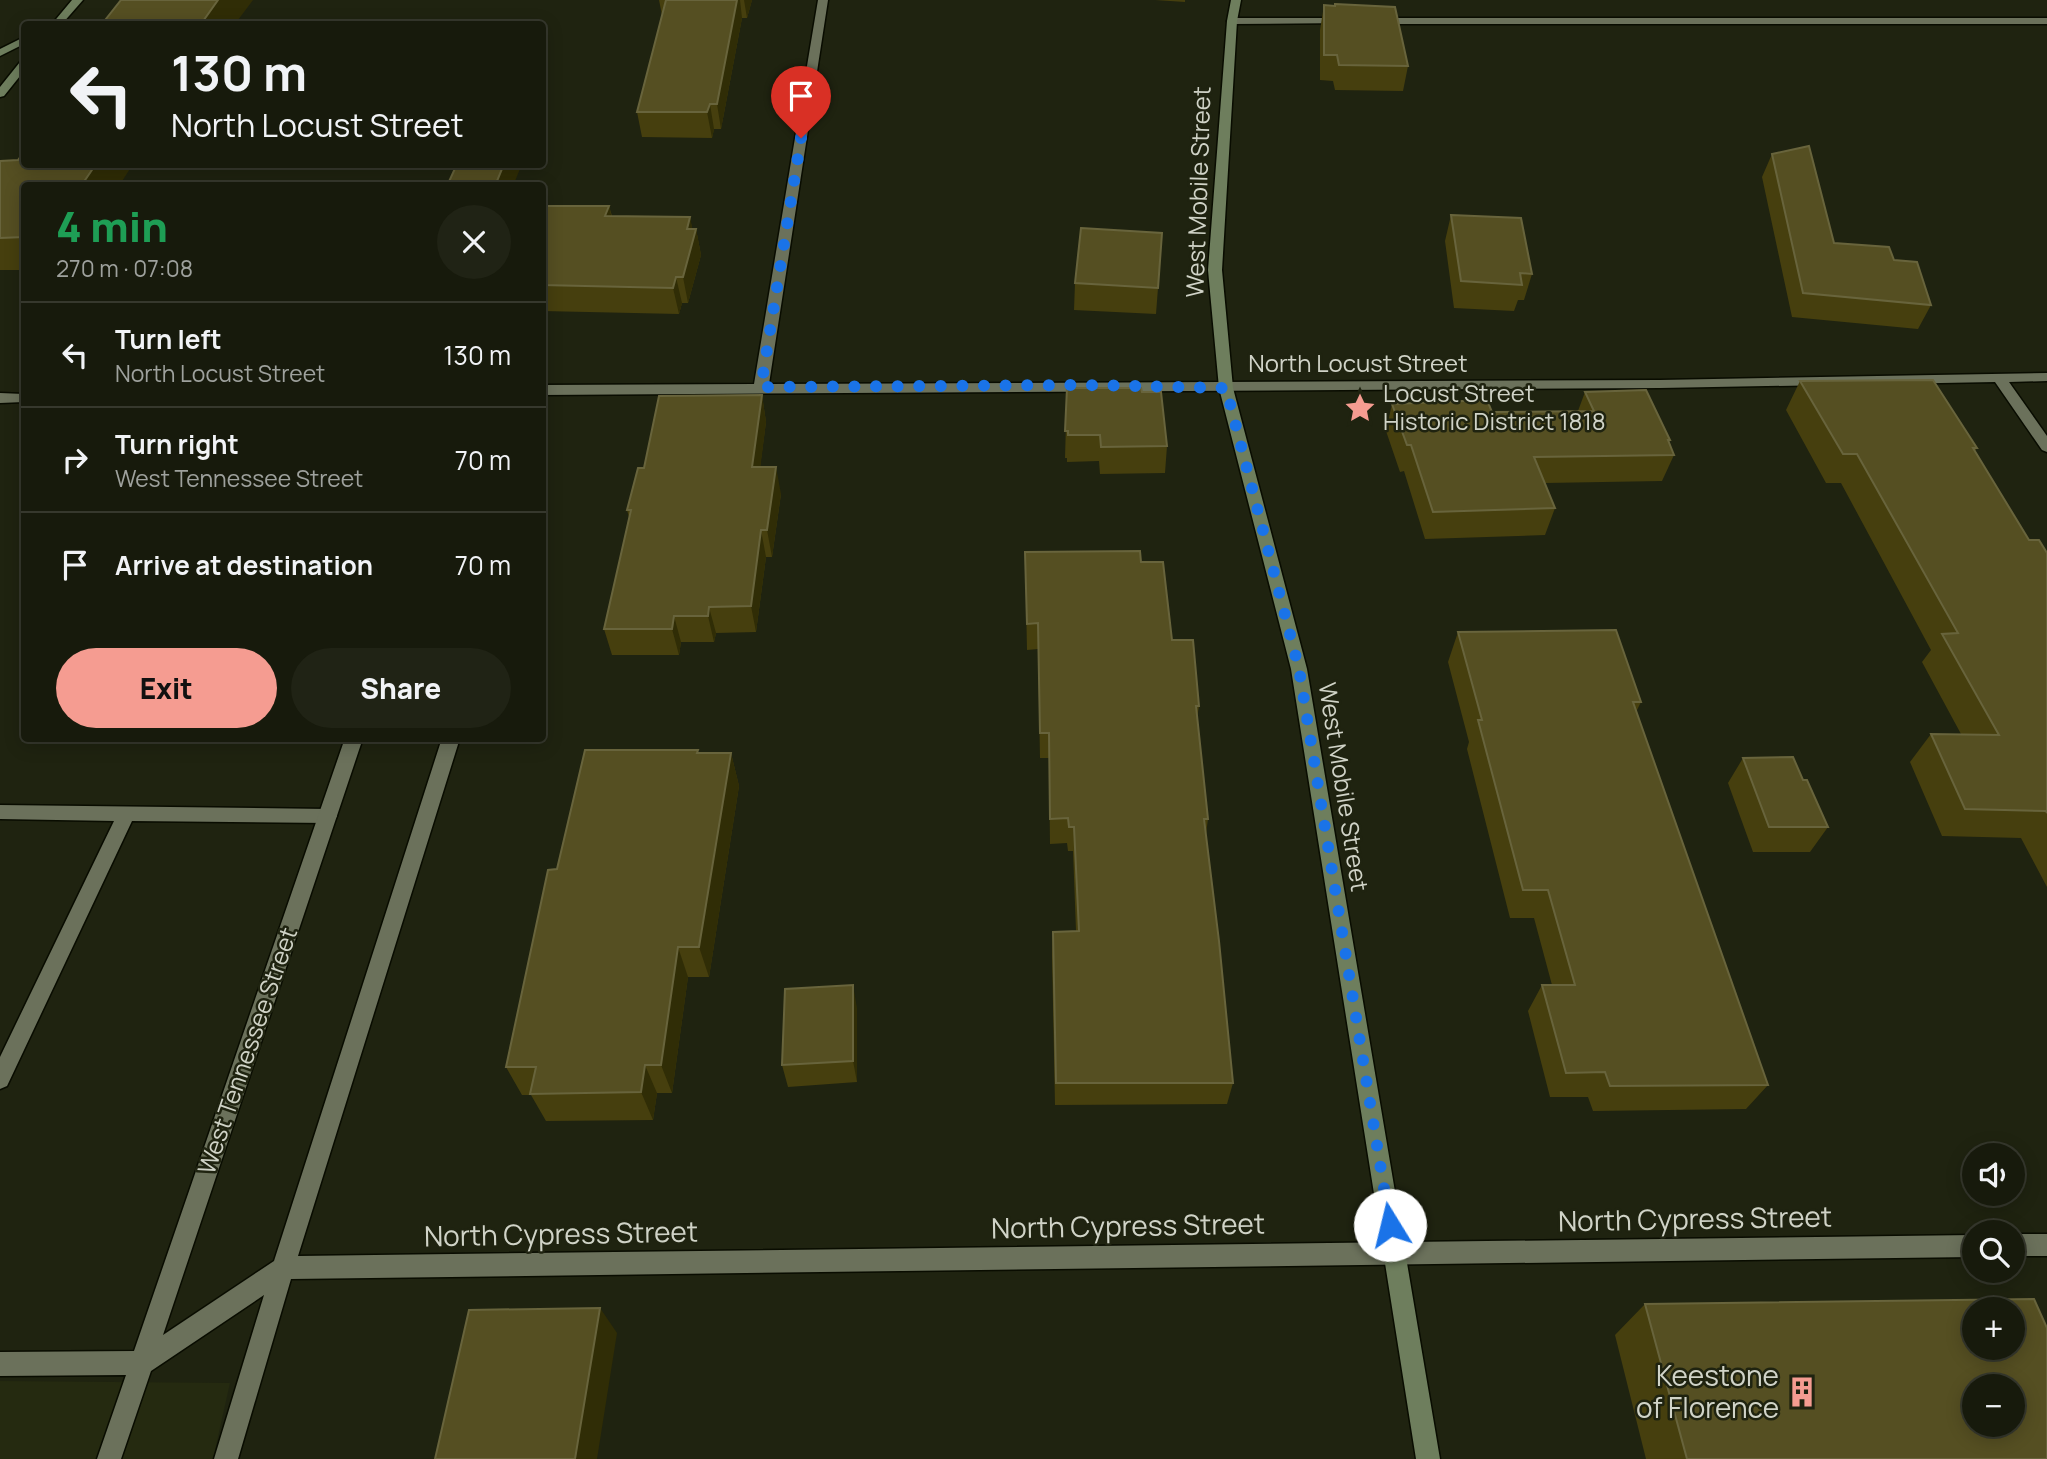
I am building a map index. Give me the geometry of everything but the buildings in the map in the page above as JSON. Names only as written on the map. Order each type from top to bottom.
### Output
[{"type":"street","points":[[60,21],[78,0]]},
{"type":"street","points":[[761,387],[823,0]]},
{"type":"street","name":"West Mobile Street","points":[[1236,0],[1231,21],[1216,270],[1226,388],[1299,669],[1428,1459]]},
{"type":"street","points":[[1231,21],[2047,21]]},
{"type":"street","points":[[0,53],[21,42]]},
{"type":"street","points":[[0,94],[21,68]]},
{"type":"street","name":"North Locust Street","points":[[546,390],[1086,385],[1226,388],[2047,377]]},
{"type":"street","points":[[1999,378],[2047,447]]},
{"type":"street","points":[[0,398],[21,398]]},
{"type":"street","name":"West Tennessee Street","points":[[109,1459],[353,742]]},
{"type":"street","points":[[226,1459],[282,1268],[450,742]]},
{"type":"street","points":[[0,812],[328,816]]},
{"type":"street","points":[[0,1079],[127,813]]},
{"type":"street","points":[[2025,1245],[2047,1245]]},
{"type":"street","name":"North Cypress Street","points":[[282,1268],[1962,1246]]},
{"type":"street","points":[[0,1364],[142,1363],[282,1268]]},
{"type":"shaded area","points":[[0,1381],[230,1383],[213,1459],[0,1459]]},
{"type":"place","name":"Locust Street Historic District 1818","points":[[1360,408]]},
{"type":"place","name":"Keestone of Florence","points":[[1802,1392]]},
{"type":"route","points":[[801,138],[761,387],[1086,385],[1226,388],[1299,669],[1390,1225]]}]
